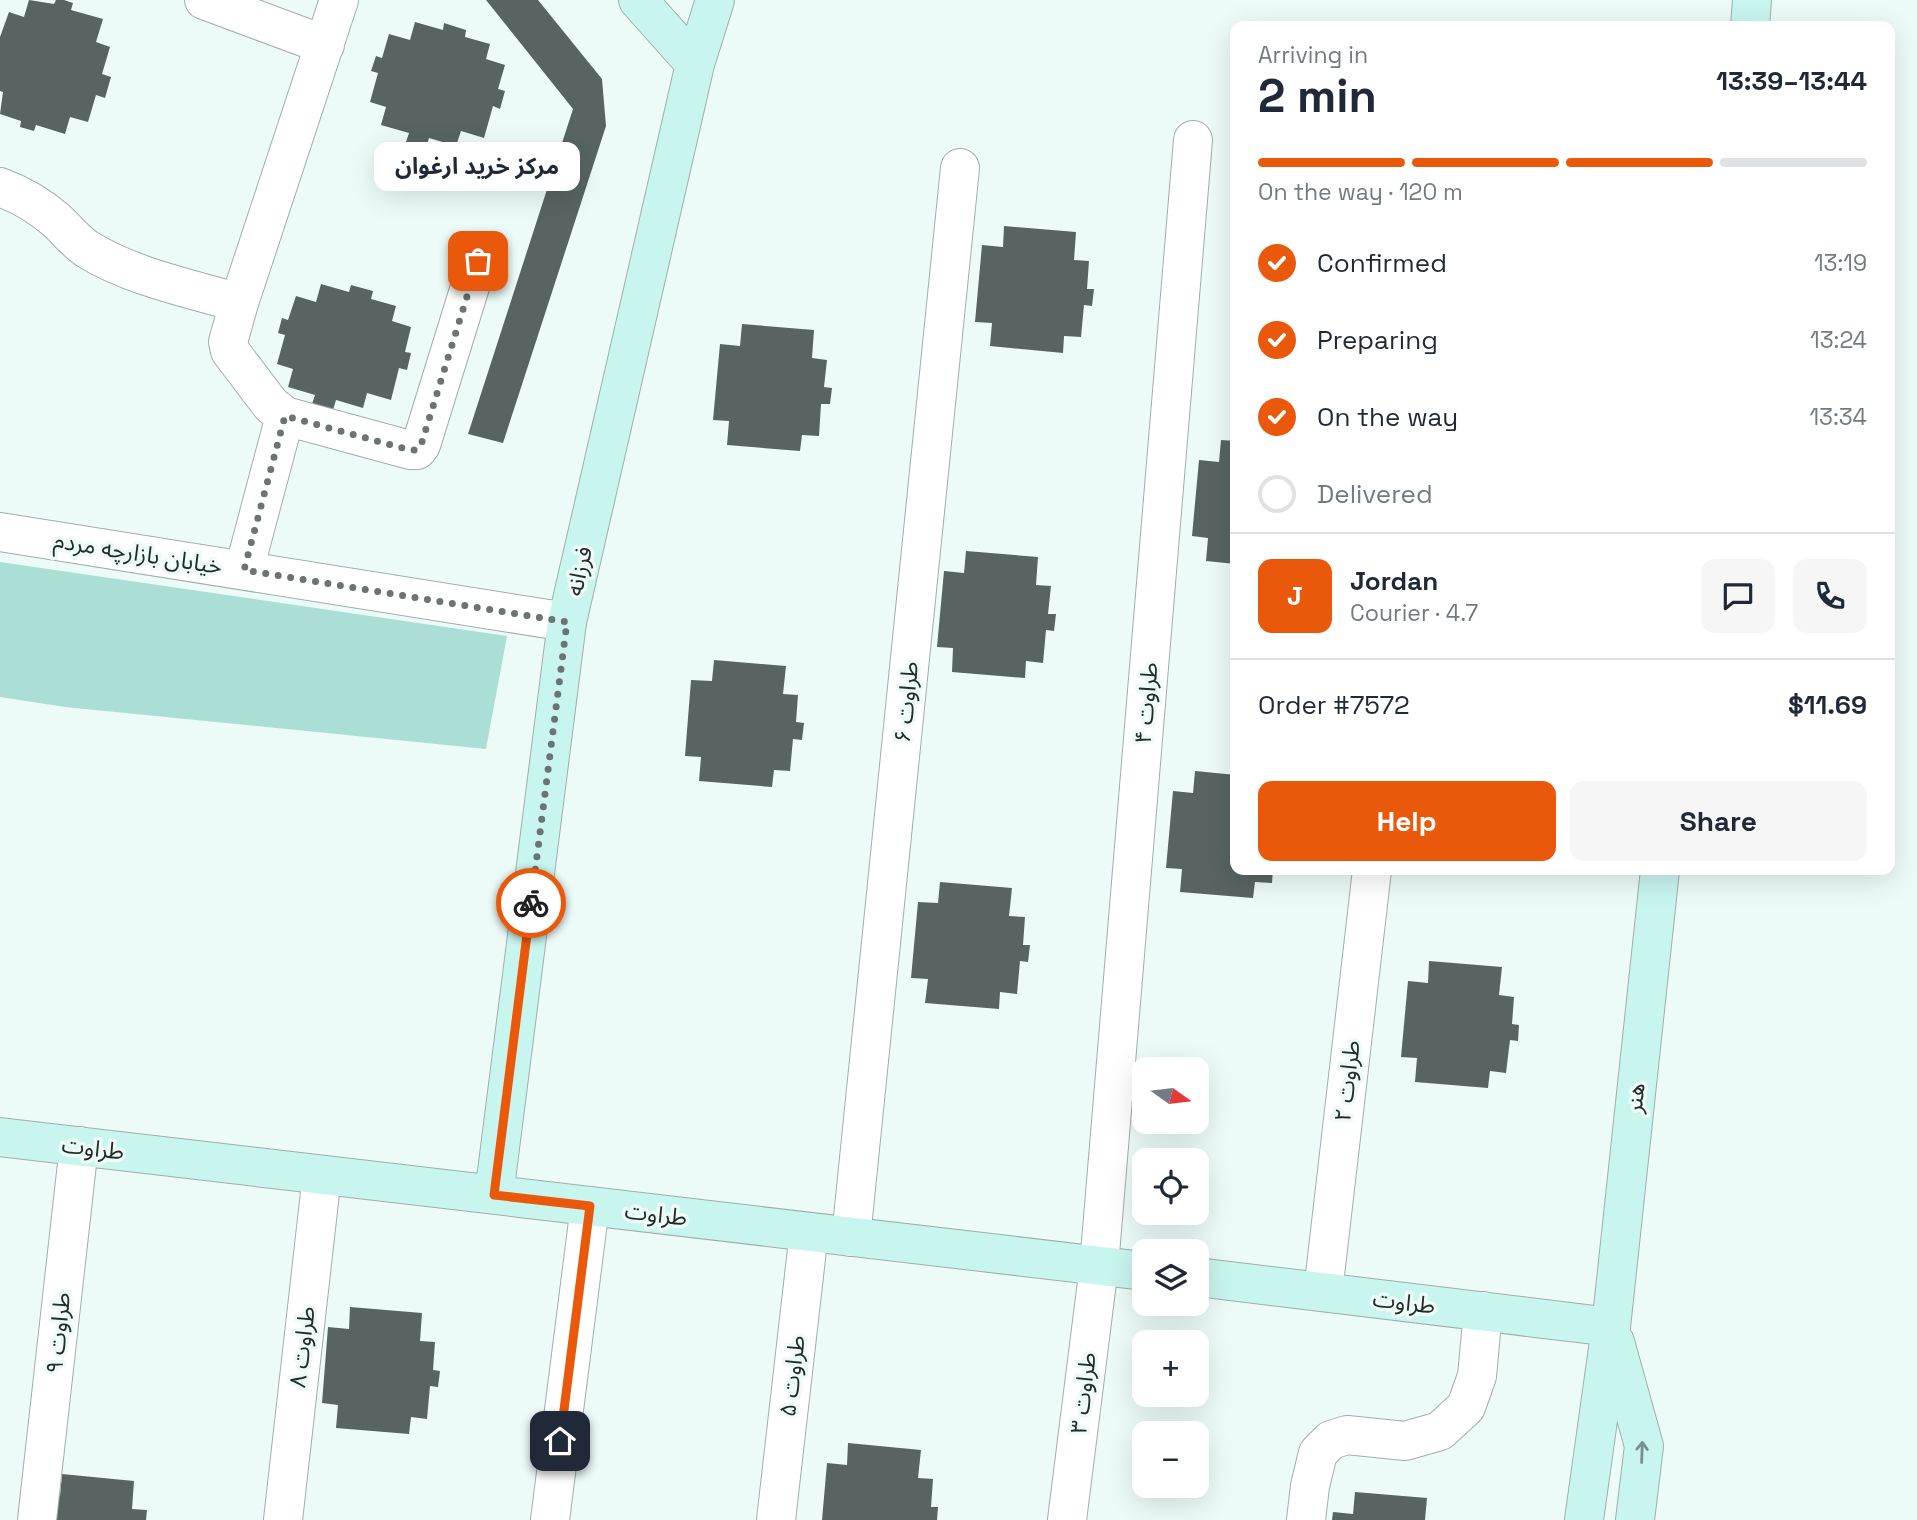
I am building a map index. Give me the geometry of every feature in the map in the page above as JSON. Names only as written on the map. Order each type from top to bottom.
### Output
[{"type":"street","points":[[204,0],[325,45]]},
{"type":"street","points":[[339,0],[239,303],[228,342],[230,351],[271,405],[285,416],[416,450],[421,445],[478,261]]},
{"type":"street","points":[[638,0],[695,64]]},
{"type":"street","name":"فرزانه","points":[[494,1195],[567,622],[695,64],[715,0]]},
{"type":"street","points":[[1750,21],[1752,0]]},
{"type":"street","name":"طراوت ۴","points":[[1100,1266],[1193,140]]},
{"type":"street","name":"طراوت ۶","points":[[852,1237],[960,168]]},
{"type":"street","points":[[0,187],[12,191],[54,218],[85,248],[121,267],[239,303]]},
{"type":"street","points":[[244,570],[285,416]]},
{"type":"street","name":"خیابان بازارچه مردم","points":[[0,532],[567,622]]},
{"type":"street","name":"طراوت ۲","points":[[1323,1292],[1371,875]]},
{"type":"street","name":"هنر","points":[[1584,1520],[1611,1327],[1659,875]]},
{"type":"street","name":"طراوت","points":[[0,1137],[1132,1270]]},
{"type":"street","name":"طراوت ۹","points":[[37,1520],[79,1146]]},
{"type":"street","name":"طراوت ۸","points":[[283,1520],[322,1175]]},
{"type":"street","points":[[550,1520],[590,1206]]},
{"type":"street","name":"طراوت ۵","points":[[776,1520],[809,1232]]},
{"type":"street","name":"طراوت ۳","points":[[1067,1520],[1100,1266]]},
{"type":"street","name":"طراوت","points":[[1209,1278],[1611,1327]]},
{"type":"street","points":[[1306,1520],[1318,1453],[1331,1440],[1347,1435],[1405,1441],[1440,1431],[1466,1406],[1476,1376],[1483,1311]]},
{"type":"street","name":"هنر","points":[[1611,1327],[1644,1446],[1635,1520]]},
{"type":"green space","points":[[0,562],[507,636],[486,749],[65,707],[0,697]]},
{"type":"building","points":[[29,0],[54,4],[56,0],[64,0],[73,3],[71,10],[103,19],[96,42],[110,47],[102,74],[111,77],[105,98],[96,95],[88,122],[70,117],[65,134],[36,125],[34,131],[20,127],[21,121],[0,114],[3,92],[0,91],[0,37],[9,12],[24,17]]},
{"type":"building","points":[[486,0],[538,0],[602,79],[606,126],[503,443],[468,434],[573,109]]},
{"type":"building","points":[[415,22],[443,30],[444,23],[466,30],[465,37],[490,44],[486,59],[505,65],[498,89],[505,91],[500,109],[493,106],[484,138],[461,131],[456,146],[429,138],[426,148],[406,142],[409,133],[381,125],[386,107],[370,102],[378,73],[371,71],[376,56],[382,58],[389,34],[410,40]]},
{"type":"building","points":[[1004,226],[1076,232],[1074,260],[1089,261],[1087,289],[1094,289],[1092,306],[1084,305],[1081,337],[1064,336],[1063,353],[990,346],[992,323],[975,322],[982,245],[1003,247]]},
{"type":"building","points":[[321,284],[349,292],[351,285],[373,291],[371,299],[396,306],[392,321],[411,327],[405,352],[411,353],[407,370],[399,368],[391,400],[367,393],[363,408],[336,400],[333,410],[312,404],[315,395],[288,387],[293,369],[277,364],[285,335],[278,333],[282,318],[288,320],[296,296],[316,302]]},
{"type":"building","points":[[742,324],[814,330],[812,358],[827,360],[824,387],[832,388],[830,404],[821,404],[819,436],[802,435],[800,451],[727,445],[729,421],[713,420],[720,344],[740,346]]},
{"type":"building","points":[[1221,440],[1230,441],[1230,563],[1206,561],[1208,538],[1192,536],[1199,460],[1219,462]]},
{"type":"building","points":[[966,551],[1038,557],[1036,585],[1051,586],[1048,614],[1056,614],[1054,631],[1046,630],[1043,663],[1026,661],[1025,678],[952,672],[953,648],[937,647],[944,571],[964,573]]},
{"type":"building","points":[[714,660],[786,666],[783,694],[798,695],[796,722],[804,723],[802,740],[793,739],[790,771],[774,770],[772,787],[699,781],[701,757],[685,756],[691,680],[712,681]]},
{"type":"building","points":[[1195,771],[1230,774],[1230,875],[1273,875],[1272,883],[1255,882],[1253,898],[1180,892],[1182,869],[1166,868],[1173,791],[1193,793]]},
{"type":"building","points":[[940,882],[1012,888],[1009,916],[1025,917],[1023,945],[1030,945],[1028,962],[1020,961],[1017,994],[1000,992],[999,1009],[925,1003],[928,979],[911,978],[918,902],[938,903]]},
{"type":"building","points":[[1429,961],[1502,967],[1499,995],[1514,997],[1512,1024],[1519,1025],[1518,1041],[1510,1040],[1506,1073],[1490,1071],[1488,1088],[1415,1082],[1417,1058],[1401,1057],[1408,981],[1428,983]]},
{"type":"building","points":[[350,1307],[422,1313],[420,1341],[435,1342],[433,1370],[440,1371],[438,1387],[430,1386],[427,1419],[411,1417],[409,1434],[336,1428],[338,1405],[322,1403],[328,1327],[349,1329]]},
{"type":"building","points":[[848,1443],[921,1450],[918,1478],[933,1479],[931,1507],[938,1507],[937,1520],[822,1520],[827,1463],[847,1465]]},
{"type":"building","points":[[62,1474],[134,1481],[132,1509],[147,1510],[146,1520],[38,1520],[40,1494],[60,1496]]},
{"type":"building","points":[[1355,1492],[1427,1498],[1425,1520],[1332,1520],[1333,1512],[1353,1514]]},
{"type":"way so far","points":[[478,261],[421,445],[416,450],[410,450],[285,416],[244,570],[567,622],[531,903]]},
{"type":"place","name":"مرکز خرید ارغوان","points":[[478,261]]},
{"type":"route","points":[[531,903],[494,1195],[590,1206],[560,1441]]}]
